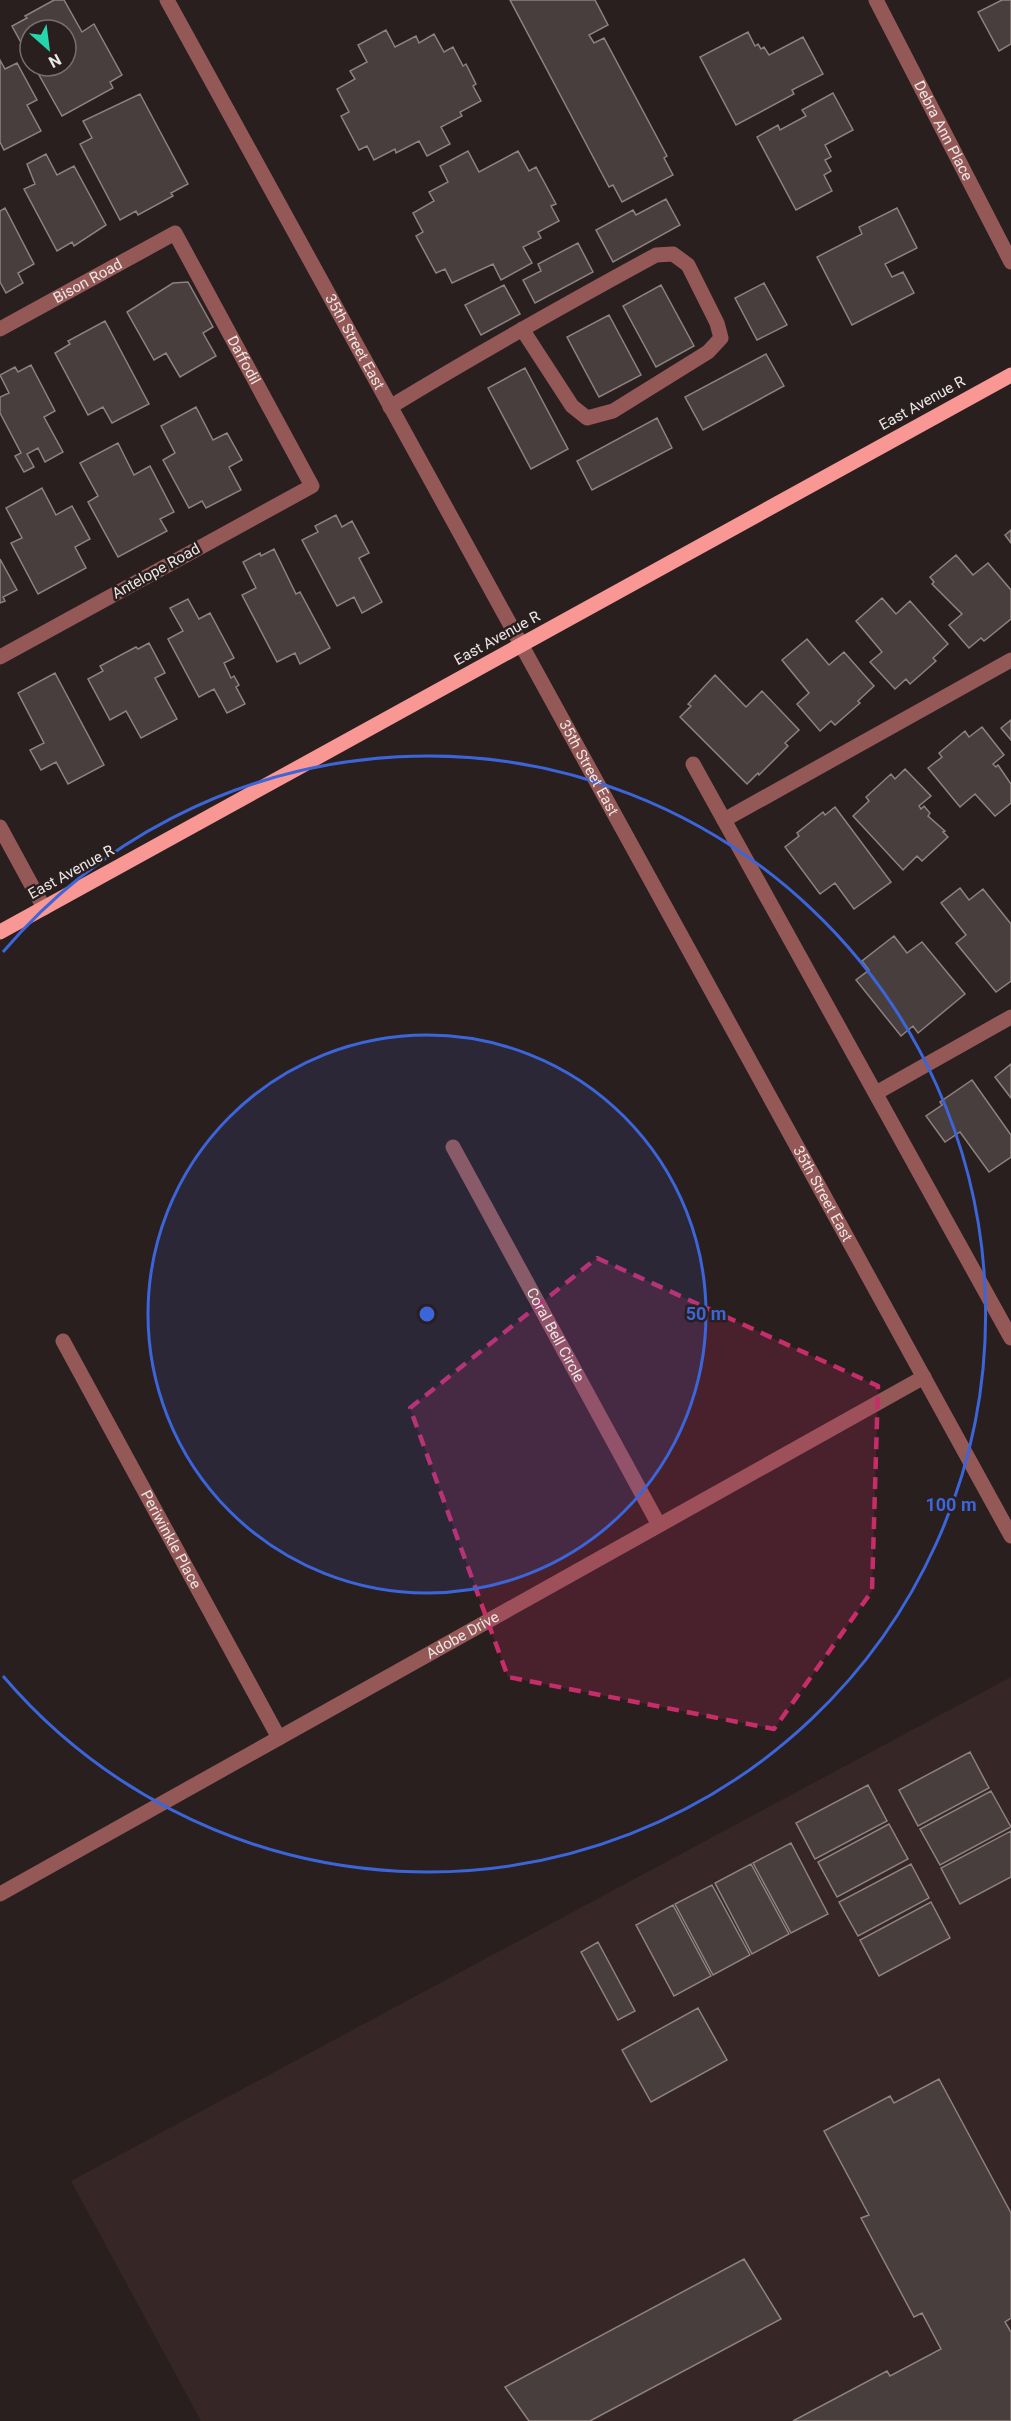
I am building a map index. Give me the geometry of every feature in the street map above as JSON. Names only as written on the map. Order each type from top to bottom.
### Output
[{"type":"main road","name":"East Avenue R","points":[[0,932],[1011,375]]},
{"type":"street","name":"35th Street East","points":[[167,0],[1011,1536]]},
{"type":"street","name":"Debra Ann Place","points":[[876,0],[1011,262]]},
{"type":"street","name":"Bison Road","points":[[0,329],[175,233]]},
{"type":"street","name":"Daffodil","points":[[175,233],[312,486]]},
{"type":"street","points":[[390,407],[522,329],[656,255],[674,254],[688,265],[717,323],[721,338],[708,352],[613,411],[587,418],[572,406],[522,329]]},
{"type":"street","name":"Antelope Road","points":[[0,657],[312,486]]},
{"type":"street","points":[[724,820],[1011,660]]},
{"type":"street","points":[[693,764],[1011,1338]]},
{"type":"street","points":[[0,827],[44,908]]},
{"type":"street","points":[[876,1093],[1011,1017]]},
{"type":"street","name":"Coral Bell Circle","points":[[453,1147],[659,1525]]},
{"type":"street","name":"Periwinkle Place","points":[[63,1341],[279,1738]]},
{"type":"street","name":"Adobe Drive","points":[[0,1894],[924,1377]]},
{"type":"highlighted area","points":[[597,1258],[878,1386],[872,1591],[774,1729],[508,1677],[410,1408]]},
{"type":"shaded area","points":[[1011,1677],[1011,2421],[201,2421],[71,2181]]},
{"type":"building","points":[[54,0],[64,0],[74,18],[27,18],[25,16]]},
{"type":"building","points":[[510,0],[595,0],[608,25],[589,35],[594,43],[604,38],[667,156],[664,158],[673,175],[622,202],[613,185],[609,187]]},
{"type":"building","points":[[1002,0],[1011,0],[1011,44],[999,51],[978,12]]},
{"type":"building","points":[[18,23],[18,37],[12,26]]},
{"type":"building","points":[[94,24],[122,75],[110,82],[113,88],[62,116],[41,78],[78,78],[78,25],[82,32]]},
{"type":"building","points":[[386,30],[395,47],[416,36],[419,43],[434,34],[444,52],[453,47],[463,66],[466,64],[476,84],[473,86],[481,101],[460,112],[462,116],[441,127],[450,144],[427,156],[419,141],[396,153],[395,149],[374,160],[367,146],[359,150],[341,116],[349,112],[337,89],[355,79],[350,71],[367,62],[358,45]]},
{"type":"building","points":[[748,32],[755,46],[758,44],[761,49],[764,47],[769,55],[803,37],[823,74],[792,90],[794,94],[736,125],[700,57]]},
{"type":"building","points":[[0,60],[5,69],[17,63],[18,78],[25,78],[37,100],[27,105],[41,131],[4,150],[0,142]]},
{"type":"building","points":[[833,93],[853,130],[825,145],[831,157],[825,160],[831,171],[824,175],[832,191],[796,210],[757,137],[778,125],[780,130],[806,116],[802,110]]},
{"type":"building","points":[[140,94],[188,184],[171,193],[173,196],[138,215],[136,211],[120,220],[80,144],[92,138],[83,121]]},
{"type":"building","points":[[468,151],[479,172],[518,151],[529,171],[536,167],[556,204],[551,206],[559,221],[538,232],[541,238],[523,247],[532,263],[501,280],[493,264],[452,283],[445,269],[436,273],[416,236],[423,232],[413,213],[434,201],[429,192],[448,182],[440,166]]},
{"type":"building","points":[[46,154],[57,175],[74,166],[106,225],[74,246],[72,242],[57,251],[24,189],[35,184],[27,164]]},
{"type":"building","points":[[666,199],[680,225],[613,262],[596,230],[633,210],[636,215]]},
{"type":"building","points":[[5,208],[34,264],[18,273],[23,283],[6,293],[0,282],[0,211]]},
{"type":"building","points":[[897,208],[917,248],[885,264],[892,277],[903,272],[914,293],[852,325],[817,257],[862,234],[859,227]]},
{"type":"building","points":[[578,243],[593,272],[535,303],[523,280],[541,271],[538,264]]},
{"type":"building","points":[[188,282],[213,327],[203,333],[216,356],[180,377],[166,353],[154,360],[127,312],[173,283]]},
{"type":"building","points":[[764,283],[787,325],[757,340],[735,298]]},
{"type":"building","points":[[504,285],[520,314],[481,335],[465,305]]},
{"type":"building","points":[[661,285],[694,346],[656,367],[623,306]]},
{"type":"building","points":[[609,315],[641,375],[599,397],[567,337]]},
{"type":"building","points":[[105,321],[149,404],[112,423],[103,407],[88,415],[55,353],[70,344],[68,341]]},
{"type":"building","points":[[766,354],[784,386],[703,430],[685,397]]},
{"type":"building","points":[[31,365],[55,411],[44,417],[63,452],[45,462],[38,448],[27,454],[34,467],[24,472],[15,456],[21,453],[0,413],[0,397],[9,393],[0,375],[15,367],[18,372]]},
{"type":"building","points":[[525,368],[568,449],[531,469],[488,388]]},
{"type":"building","points":[[196,407],[213,440],[227,433],[242,460],[229,467],[241,490],[206,508],[202,501],[189,508],[163,460],[175,453],[161,426]]},
{"type":"building","points":[[657,418],[672,448],[592,490],[577,461]]},
{"type":"building","points":[[118,443],[134,475],[150,466],[174,512],[160,519],[167,531],[118,557],[88,502],[98,496],[80,463]]},
{"type":"building","points":[[42,488],[56,515],[72,506],[90,539],[75,547],[86,568],[38,594],[11,543],[22,538],[6,508]]},
{"type":"building","points":[[336,515],[342,527],[352,521],[369,553],[359,558],[382,602],[362,613],[354,597],[337,606],[302,540],[318,532],[315,526]]},
{"type":"building","points":[[1011,530],[1011,543],[1005,535]]},
{"type":"building","points":[[274,549],[296,594],[300,592],[330,648],[300,664],[295,653],[277,662],[242,595],[256,588],[243,562]]},
{"type":"building","points":[[956,555],[973,575],[988,563],[1011,590],[1011,619],[984,641],[981,638],[969,648],[949,625],[962,614],[932,584],[934,582],[930,577]]},
{"type":"building","points":[[0,559],[17,590],[3,597],[5,601],[0,603]]},
{"type":"building","points":[[882,598],[896,614],[910,601],[948,644],[933,658],[936,661],[910,684],[906,679],[895,689],[870,662],[882,652],[856,621]]},
{"type":"building","points":[[188,599],[199,619],[210,613],[234,658],[224,663],[231,678],[234,676],[239,685],[236,687],[245,704],[227,713],[214,689],[199,697],[168,639],[183,631],[170,608]]},
{"type":"building","points":[[807,639],[829,665],[844,652],[874,686],[858,701],[860,703],[835,725],[831,721],[820,731],[797,704],[809,693],[782,660]]},
{"type":"building","points":[[149,643],[165,673],[155,678],[177,719],[141,738],[126,711],[110,720],[88,679],[103,671],[100,666],[136,647],[138,649]]},
{"type":"building","points":[[55,673],[104,765],[68,784],[56,762],[41,770],[30,750],[44,743],[18,693]]},
{"type":"building","points":[[715,675],[746,707],[762,691],[799,730],[785,743],[788,746],[747,784],[680,717],[691,706],[688,704]]},
{"type":"building","points":[[1011,720],[1011,740],[1001,728]]},
{"type":"building","points":[[982,727],[1004,755],[993,764],[996,767],[998,765],[1011,784],[1011,803],[995,816],[975,794],[960,807],[928,768],[942,757],[939,753],[965,731],[969,737]]},
{"type":"building","points":[[905,769],[931,796],[919,806],[921,809],[924,806],[930,813],[928,816],[945,831],[943,832],[948,837],[922,861],[917,856],[903,870],[853,816],[869,801],[866,797],[891,774],[895,779]]},
{"type":"building","points":[[835,807],[891,882],[854,909],[835,883],[820,894],[785,847],[799,836],[797,833],[823,812],[825,815]]},
{"type":"building","points":[[960,888],[969,900],[983,889],[1011,924],[1011,981],[996,992],[956,943],[966,935],[941,903]]},
{"type":"building","points":[[894,936],[907,953],[922,942],[965,994],[918,1033],[913,1026],[901,1036],[856,980],[869,970],[862,961]]},
{"type":"building","points":[[1011,1064],[1011,1098],[995,1077]]},
{"type":"building","points":[[972,1080],[1011,1135],[1011,1157],[989,1172],[960,1132],[945,1142],[926,1116],[942,1105],[940,1102]]},
{"type":"building","points":[[970,1752],[989,1788],[918,1826],[899,1790]]},
{"type":"building","points":[[868,1785],[887,1821],[815,1859],[796,1823]]},
{"type":"building","points":[[991,1791],[1011,1827],[940,1865],[920,1829]]},
{"type":"building","points":[[889,1824],[908,1859],[837,1897],[818,1862]]},
{"type":"building","points":[[1011,1831],[1011,1877],[960,1904],[941,1868]]},
{"type":"building","points":[[791,1843],[828,1914],[791,1933],[753,1863]]},
{"type":"building","points":[[751,1864],[789,1934],[752,1954],[715,1883]]},
{"type":"building","points":[[911,1864],[929,1898],[858,1936],[839,1902]]},
{"type":"building","points":[[712,1885],[750,1955],[713,1975],[675,1904]]},
{"type":"building","points":[[931,1902],[950,1938],[879,1976],[860,1940]]},
{"type":"building","points":[[673,1905],[711,1976],[674,1996],[636,1925]]},
{"type":"building","points":[[598,1942],[635,2011],[618,2020],[581,1952]]},
{"type":"building","points":[[698,2008],[727,2060],[651,2102],[622,2050]]},
{"type":"building","points":[[939,2079],[1011,2213],[1011,2318],[1005,2322],[1011,2332],[1011,2421],[793,2421],[887,2371],[890,2376],[941,2349],[922,2313],[914,2317],[861,2218],[869,2215],[824,2131],[890,2096],[894,2103]]},
{"type":"building","points":[[744,2259],[781,2319],[590,2421],[529,2421],[505,2387]]}]
